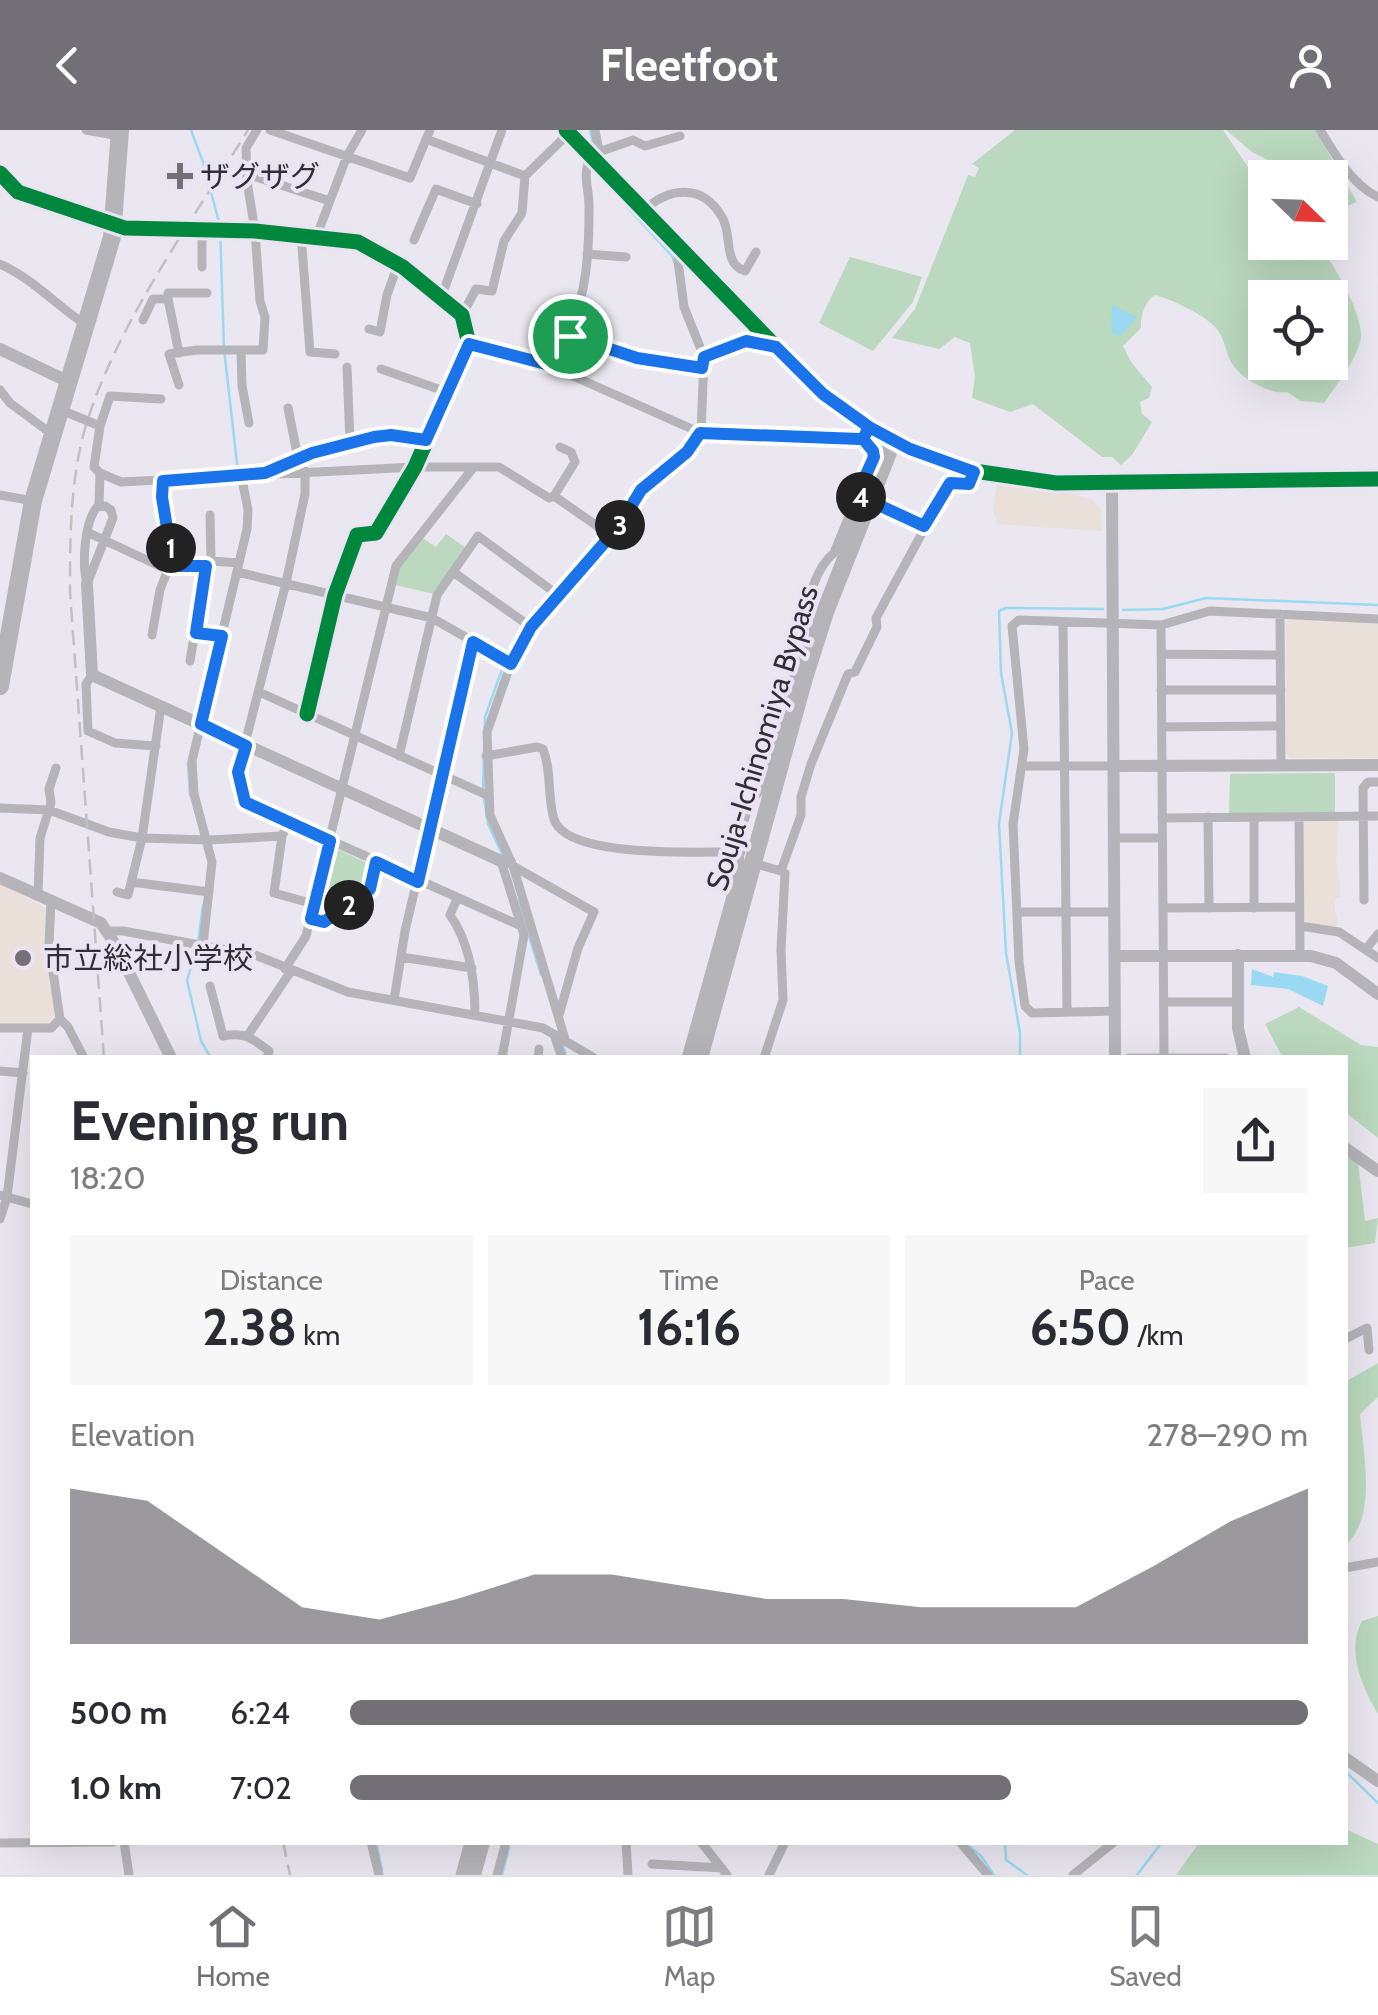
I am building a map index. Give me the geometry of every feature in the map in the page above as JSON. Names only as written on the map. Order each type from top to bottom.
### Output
[{"type":"highway","points":[[0,686],[10,593],[114,224],[120,133]]},
{"type":"highway","name":"Souja-Ichinomiya Bypass","points":[[700,1055],[748,857],[863,498],[893,440]]},
{"type":"highway","points":[[472,1875],[480,1845]]},
{"type":"street","points":[[86,130],[120,133]]},
{"type":"street","points":[[178,385],[170,354],[264,350],[265,317],[260,301],[246,148],[257,130]]},
{"type":"street","points":[[270,130],[410,178],[428,134],[525,176]]},
{"type":"street","points":[[304,141],[310,130]]},
{"type":"street","points":[[317,235],[347,156],[362,130]]},
{"type":"street","points":[[441,298],[502,130]]},
{"type":"street","points":[[595,130],[595,153],[602,168],[776,347],[866,433],[874,457],[863,498],[924,526]]},
{"type":"street","points":[[1320,130],[1340,162],[1366,191],[1378,197]]},
{"type":"street","points":[[462,316],[476,289],[492,291],[504,241],[522,213],[525,176],[568,132],[595,153]]},
{"type":"street","points":[[570,336],[586,282],[590,204],[584,170],[595,153],[633,140],[645,146],[680,136]]},
{"type":"street","points":[[0,173],[18,192],[125,228],[255,231],[358,242],[398,264],[462,316],[469,344],[415,467],[376,533],[357,535],[335,595],[307,714]]},
{"type":"street","points":[[247,174],[330,202]]},
{"type":"street","points":[[414,240],[436,189],[477,204]]},
{"type":"street","points":[[644,212],[666,194],[695,193],[722,217],[737,268],[745,271],[756,252]]},
{"type":"street","points":[[202,229],[202,267]]},
{"type":"street","points":[[300,234],[310,352],[335,354]]},
{"type":"street","points":[[562,1055],[559,1015],[485,795],[489,724],[507,661],[528,625],[610,535],[641,490],[687,452],[700,433],[702,366],[684,307],[679,249]]},
{"type":"street","points":[[588,254],[626,257]]},
{"type":"street","points":[[0,264],[25,275],[44,295],[86,325]]},
{"type":"street","points":[[369,329],[380,332],[398,264]]},
{"type":"street","points":[[179,353],[168,293],[207,293]]},
{"type":"street","points":[[142,320],[154,299],[168,299]]},
{"type":"street","points":[[546,364],[558,333],[637,358],[702,366],[746,341],[776,347]]},
{"type":"street","points":[[469,344],[546,364],[700,433],[866,433],[974,472],[1042,482],[1378,479]]},
{"type":"street","points":[[0,349],[69,382]]},
{"type":"street","points":[[240,350],[249,423]]},
{"type":"street","points":[[346,367],[350,442]]},
{"type":"street","points":[[381,369],[446,392]]},
{"type":"street","points":[[0,390],[10,403],[53,435]]},
{"type":"street","points":[[161,399],[110,396],[100,426],[94,467],[100,474],[121,482],[415,467],[499,467],[544,495],[554,496],[610,535]]},
{"type":"street","points":[[288,408],[298,458]]},
{"type":"street","points":[[60,410],[100,426]]},
{"type":"street","points":[[265,473],[350,442],[391,435],[426,440]]},
{"type":"street","points":[[554,496],[575,462],[571,452],[560,447]]},
{"type":"street","points":[[248,1035],[306,936],[396,566],[473,468]]},
{"type":"street","points":[[305,472],[286,583],[238,772],[245,802],[520,926]]},
{"type":"street","points":[[781,871],[800,815],[800,798],[848,674],[855,672],[877,628],[876,618],[946,486],[954,482],[969,484],[974,472]]},
{"type":"street","points":[[100,474],[99,506],[91,514],[85,562],[92,675],[86,684],[88,731],[115,743],[156,746]]},
{"type":"street","points":[[202,945],[212,862],[192,778],[198,723],[248,519],[239,474]]},
{"type":"street","points":[[152,635],[160,590],[172,559],[163,481]]},
{"type":"street","points":[[1112,484],[1116,1055]]},
{"type":"street","points":[[0,495],[33,502]]},
{"type":"street","points":[[88,584],[113,515],[108,507],[99,506]]},
{"type":"street","points":[[210,515],[210,561],[432,618],[507,661]]},
{"type":"street","points":[[89,533],[169,568],[206,566],[190,661]]},
{"type":"street","points":[[400,756],[437,595],[478,536],[555,593]]},
{"type":"street","points":[[453,572],[528,625]]},
{"type":"street","points":[[1116,1011],[1032,1013],[1025,1006],[1013,824],[1024,748],[1012,626],[1019,620],[1161,625],[1210,612],[1378,619]]},
{"type":"street","points":[[1280,614],[1281,766]]},
{"type":"street","points":[[1064,622],[1066,1012]]},
{"type":"street","points":[[1161,625],[1164,1055]]},
{"type":"street","points":[[196,633],[222,636]]},
{"type":"street","points":[[394,1000],[473,642]]},
{"type":"street","points":[[1161,654],[1280,654]]},
{"type":"street","points":[[92,675],[506,863],[594,912],[578,948],[559,1015]]},
{"type":"street","points":[[1161,690],[1281,690]]},
{"type":"street","points":[[258,692],[485,795]]},
{"type":"street","points":[[117,892],[128,895],[142,838],[161,706]]},
{"type":"street","points":[[1162,727],[1280,726]]},
{"type":"street","points":[[486,756],[543,749],[550,771],[553,818],[557,826],[590,846],[748,857],[785,873],[783,1000],[765,1055]]},
{"type":"street","points":[[1022,766],[1378,765]]},
{"type":"street","points":[[56,768],[40,838],[44,897],[60,1019],[82,1055]]},
{"type":"street","points":[[1364,900],[1363,788],[1368,782],[1378,782]]},
{"type":"street","points":[[0,808],[49,810],[109,832],[142,838],[282,836]]},
{"type":"street","points":[[1299,816],[1300,955]]},
{"type":"street","points":[[1162,818],[1378,816]]},
{"type":"street","points":[[1208,817],[1209,908]]},
{"type":"street","points":[[1254,817],[1254,908]]},
{"type":"street","points":[[288,822],[282,836],[274,892],[314,904]]},
{"type":"street","points":[[1114,838],[1162,838]]},
{"type":"street","points":[[687,1055],[740,864],[748,857]]},
{"type":"street","points":[[311,919],[324,922],[370,889],[376,862]]},
{"type":"street","points":[[502,1055],[524,935],[506,863]]},
{"type":"street","points":[[0,878],[93,918],[107,930],[170,1055]]},
{"type":"street","points":[[131,882],[209,892]]},
{"type":"street","points":[[1364,885],[1378,885]]},
{"type":"street","points":[[457,899],[450,915],[459,927],[472,968],[476,1016]]},
{"type":"street","points":[[1163,908],[1299,907]]},
{"type":"street","points":[[1016,912],[1115,912]]},
{"type":"street","points":[[1300,926],[1340,932],[1378,958]]},
{"type":"street","points":[[107,930],[255,956],[348,992],[544,1028],[589,1055]]},
{"type":"street","points":[[1366,949],[1378,934]]},
{"type":"street","points":[[1238,955],[1239,1038],[1244,1055]]},
{"type":"street","points":[[1115,956],[1325,958],[1378,994]]},
{"type":"street","points":[[401,957],[472,968]]},
{"type":"street","points":[[210,986],[224,1036],[242,1032],[269,1051],[268,1055]]},
{"type":"street","points":[[1164,1002],[1238,1002]]},
{"type":"street","points":[[0,1028],[51,1028],[60,1019]]},
{"type":"street","points":[[0,1219],[28,1028]]},
{"type":"street","points":[[0,1071],[23,1072]]},
{"type":"street","points":[[2,1132],[15,1136]]},
{"type":"street","points":[[1348,1150],[1378,1171]]},
{"type":"street","points":[[4,1196],[30,1203]]},
{"type":"street","points":[[1348,1338],[1367,1328],[1369,1350]]},
{"type":"street","points":[[1348,1567],[1378,1562]]},
{"type":"street","points":[[1348,1760],[1378,1781]]},
{"type":"street","points":[[0,1844],[30,1843]]},
{"type":"street","points":[[124,1845],[129,1875]]},
{"type":"street","points":[[372,1845],[379,1875]]},
{"type":"street","points":[[460,1875],[468,1845]]},
{"type":"street","points":[[497,1875],[505,1845]]},
{"type":"street","points":[[626,1845],[628,1875]]},
{"type":"street","points":[[702,1845],[724,1872]]},
{"type":"street","points":[[769,1875],[784,1845]]},
{"type":"street","points":[[963,1845],[988,1875]]},
{"type":"street","points":[[1073,1875],[1110,1845]]},
{"type":"street","points":[[652,1864],[724,1872]]},
{"type":"shaded area","points":[[997,484],[1062,491],[1093,500],[1101,509],[1102,531],[997,524],[993,508]]},
{"type":"shaded area","points":[[1290,618],[1378,623],[1378,758],[1291,758],[1286,754],[1286,623]]},
{"type":"shaded area","points":[[1339,820],[1336,859],[1341,896],[1335,899],[1338,922],[1336,927],[1307,923],[1303,824]]},
{"type":"shaded area","name":"市立総社小学校","points":[[0,884],[46,908],[49,982],[57,1010],[47,1025],[0,1024]]},
{"type":"green space","points":[[1015,130],[1223,130],[1248,167],[1248,260],[1328,260],[1341,280],[1248,280],[1248,379],[1233,365],[1212,324],[1155,295],[1144,310],[1141,328],[1123,346],[1152,387],[1149,398],[1140,402],[1142,414],[1152,422],[1132,455],[1121,465],[1112,457],[1102,457],[1033,404],[1010,412],[972,398],[975,377],[970,343],[955,337],[939,349],[892,338],[915,309],[968,175],[975,177],[979,168],[972,164]]},
{"type":"green space","points":[[1226,130],[1315,130],[1332,160],[1268,160]]},
{"type":"green space","points":[[1348,187],[1357,202],[1348,206]]},
{"type":"green space","points":[[850,257],[922,277],[913,302],[873,351],[819,323]]},
{"type":"green space","points":[[1348,295],[1361,332],[1348,369]]},
{"type":"green space","points":[[1249,380],[1341,380],[1324,403],[1301,401],[1287,392]]},
{"type":"green space","points":[[446,534],[466,548],[434,594],[395,585],[400,566],[421,537],[436,547]]},
{"type":"green space","points":[[1335,773],[1335,813],[1229,813],[1230,774]]},
{"type":"green space","points":[[335,848],[371,865],[367,888],[324,919],[316,918],[331,850]]},
{"type":"green space","points":[[1299,1007],[1361,1045],[1378,1047],[1378,1138],[1348,1114],[1348,1055],[1281,1055],[1265,1024]]},
{"type":"green space","points":[[1348,1155],[1358,1163],[1365,1221],[1378,1218],[1375,1243],[1348,1248]]},
{"type":"green space","points":[[1378,1363],[1378,1397],[1360,1414],[1365,1502],[1362,1518],[1348,1542],[1348,1380]]},
{"type":"green space","points":[[1378,1616],[1378,1714],[1362,1681],[1355,1644],[1362,1621]]},
{"type":"green space","points":[[1348,1830],[1378,1844],[1378,1875],[1176,1875],[1198,1845],[1348,1845]]},
{"type":"water","points":[[1112,305],[1137,317],[1119,337],[1111,331]]},
{"type":"water","points":[[1252,969],[1273,977],[1274,972],[1302,976],[1328,986],[1323,1006],[1288,989],[1251,985]]},
{"type":"waterway","points":[[191,130],[220,226],[224,349],[238,472]]},
{"type":"waterway","points":[[590,130],[593,143]]},
{"type":"waterway","points":[[627,207],[674,262]]},
{"type":"waterway","points":[[555,590],[572,573]]},
{"type":"waterway","points":[[530,621],[550,596]]},
{"type":"waterway","points":[[1123,610],[1163,609],[1206,598],[1378,605]]},
{"type":"waterway","points":[[1020,1055],[1006,953],[999,824],[1012,733],[1001,673],[999,611],[1103,609]]},
{"type":"waterway","points":[[483,790],[485,717],[507,655],[525,627]]},
{"type":"waterway","points":[[188,763],[190,795]]},
{"type":"waterway","points":[[484,798],[488,824],[503,856]]},
{"type":"waterway","points":[[518,901],[541,975]]},
{"type":"waterway","points":[[198,942],[203,905]]},
{"type":"waterway","points":[[196,950],[187,980],[201,1041],[209,1055]]},
{"type":"waterway","points":[[563,1045],[566,1055]]},
{"type":"waterway","points":[[1348,1774],[1378,1803]]},
{"type":"waterway","points":[[377,1845],[382,1870]]},
{"type":"waterway","points":[[1005,1845],[1006,1860],[1027,1875]]},
{"type":"waterway","points":[[1137,1875],[1160,1845]]},
{"type":"waterway","points":[[970,1847],[994,1875]]},
{"type":"waterway","points":[[502,1875],[509,1848]]},
{"type":"railway","points":[[104,1055],[70,592],[76,472],[84,432],[114,354],[156,276],[248,130]]},
{"type":"railway","points":[[284,1845],[290,1875]]},
{"type":"cycle path","points":[[566,130],[805,377],[850,415],[910,449],[974,471],[1056,483],[1378,479]]},
{"type":"cycle path","points":[[0,173],[18,192],[125,228],[255,231],[358,242],[403,267],[462,315],[469,344],[415,467],[376,533],[357,535],[335,595],[307,714]]},
{"type":"place","name":"ザグザグ","points":[[180,176]]},
{"type":"place","name":"市立総社小学校","points":[[23,958]]},
{"type":"route","points":[[570,336],[558,333],[546,364],[469,344],[426,440],[401,435],[374,437],[312,453],[265,473],[163,481],[170,566],[206,566],[196,633],[222,636],[201,724],[246,746],[238,772],[245,802],[330,841],[311,919],[324,922],[370,889],[376,862],[418,882],[473,642],[511,664],[531,627],[619,526],[641,490],[687,452],[700,433],[863,439],[869,427],[910,449],[974,472],[973,476],[969,484],[954,482],[946,486],[924,526],[857,495],[874,457],[863,439],[867,431],[869,427],[823,394],[776,347],[738,343],[704,357],[702,368],[637,358],[570,336]]}]
